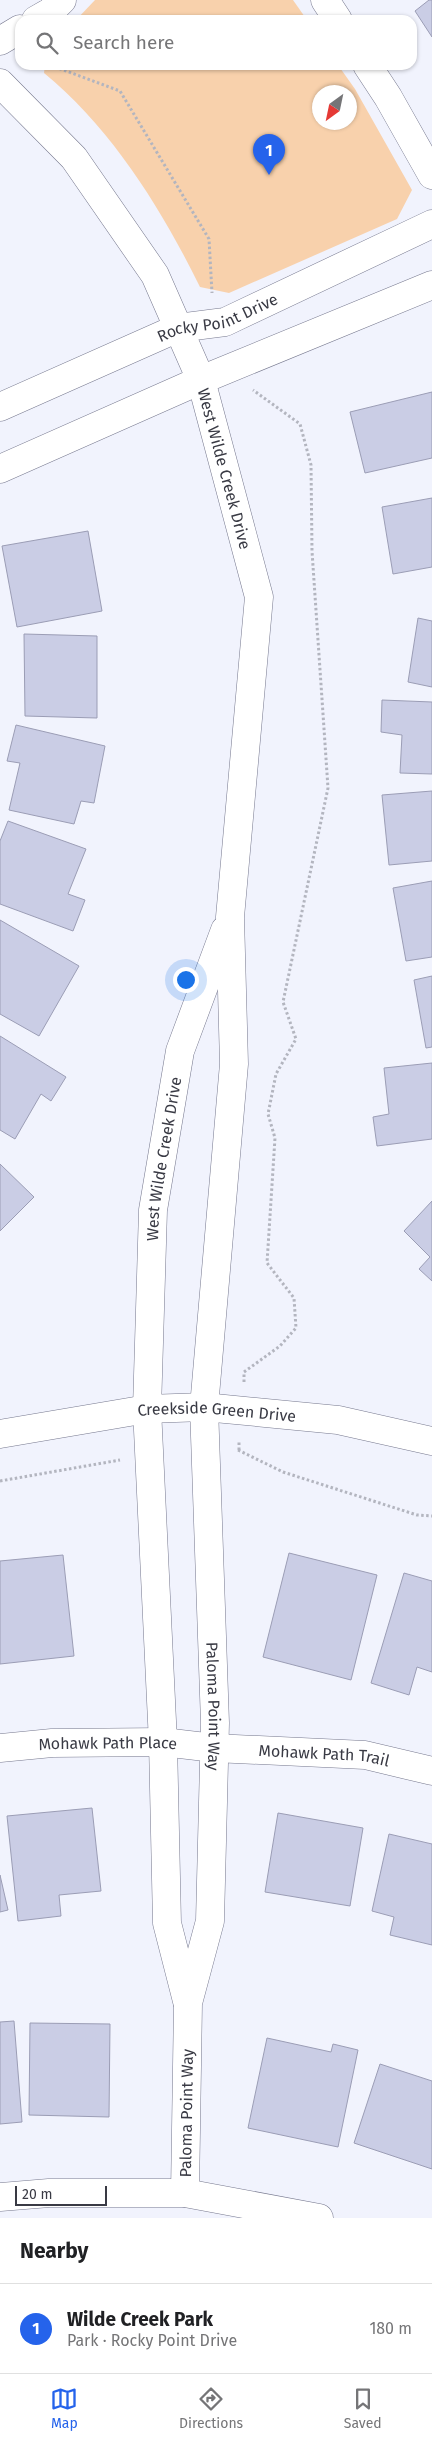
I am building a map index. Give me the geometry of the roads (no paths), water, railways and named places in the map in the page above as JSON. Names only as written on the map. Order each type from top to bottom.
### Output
[{"type":"street","points":[[45,15],[62,0]]},
{"type":"street","points":[[325,0],[335,15]]},
{"type":"street","points":[[0,41],[15,32]]},
{"type":"street","points":[[370,70],[388,97],[432,175]]},
{"type":"street","name":"West Wilde Creek Drive","points":[[0,83],[74,158],[155,275],[201,380],[259,597],[230,917],[234,1064],[204,1407]]},
{"type":"street","name":"Rocky Point Drive","points":[[0,407],[178,328],[225,322],[432,224]]},
{"type":"street","points":[[0,470],[201,380],[432,285]]},
{"type":"street","name":"West Wilde Creek Drive","points":[[147,1409],[153,1210],[180,1052],[230,917]]},
{"type":"street","name":"Creekside Green Drive","points":[[0,1434],[147,1409],[204,1407],[338,1420],[432,1441]]},
{"type":"street","name":"Paloma Point Way","points":[[184,2193],[188,2003],[210,1921],[214,1748],[204,1407]]},
{"type":"street","name":"Paloma Point Way","points":[[147,1409],[163,1742],[167,1923],[188,2003]]},
{"type":"street","name":"Mohawk Path Place","points":[[0,1748],[52,1743],[163,1742],[214,1748]]},
{"type":"street","name":"Mohawk Path Trail","points":[[214,1748],[365,1755],[432,1770]]},
{"type":"street","points":[[0,2197],[49,2193],[184,2193],[319,2218]]},
{"type":"place","name":"Wilde Creek Park","points":[[269,175]]}]
